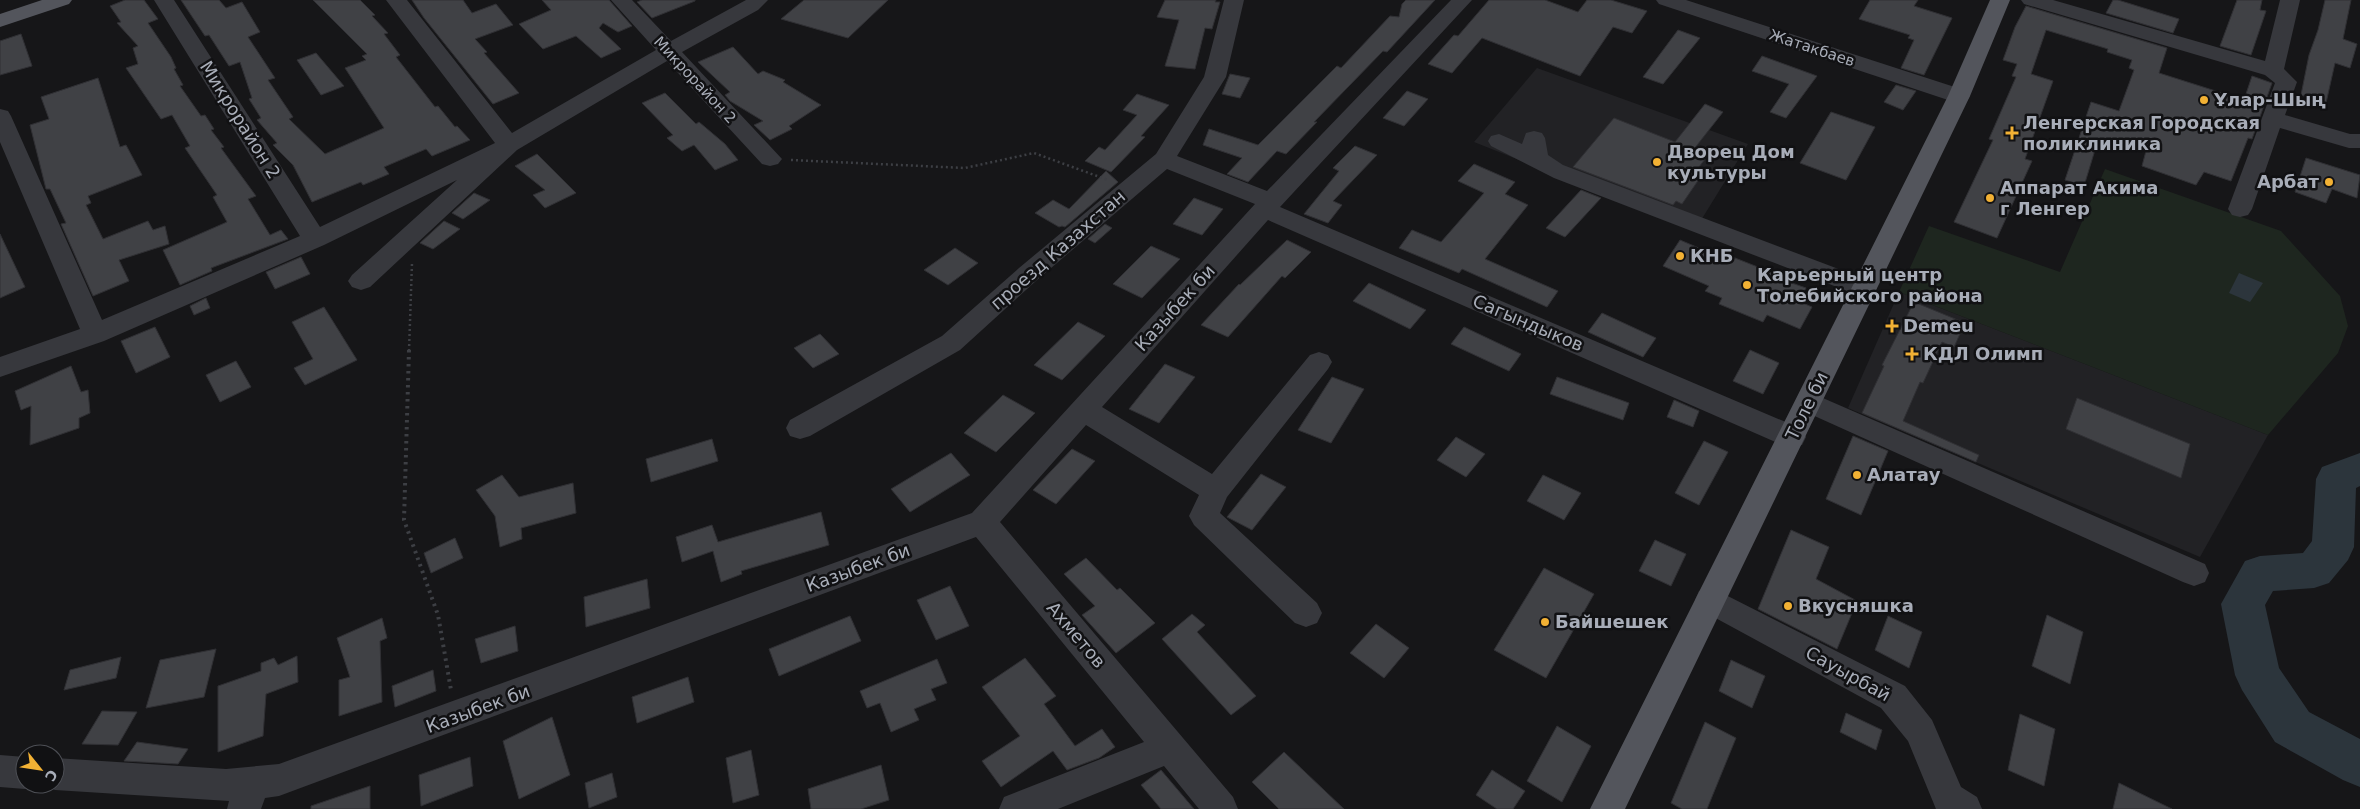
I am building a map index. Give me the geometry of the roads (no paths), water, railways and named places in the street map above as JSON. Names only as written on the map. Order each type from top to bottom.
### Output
[{"type":"main road","points":[[0,21],[62,0]]},
{"type":"main road","name":"Толе би","points":[[1607,809],[1959,96],[2000,0]]},
{"type":"street","name":"Микрорайон 2","points":[[164,0],[315,239]]},
{"type":"street","points":[[396,0],[510,145]]},
{"type":"street","name":"Микрорайон 2","points":[[620,0],[770,159]]},
{"type":"street","points":[[0,367],[95,334],[315,239],[510,145],[669,51],[751,6],[758,0]]},
{"type":"street","name":"проезд Казахстан","points":[[800,428],[951,343],[1028,274],[1164,159],[1215,77],[1234,0]]},
{"type":"street","name":"Казыбек би","points":[[65,775],[226,785],[248,796],[279,780],[456,717],[982,522],[1268,205],[1462,0]]},
{"type":"street","name":"Жатакбаев","points":[[1666,0],[1959,96]]},
{"type":"street","points":[[2031,0],[2273,70],[2286,82],[2240,209]]},
{"type":"street","points":[[2273,70],[2290,0]]},
{"type":"street","points":[[0,116],[95,334]]},
{"type":"street","points":[[2272,119],[2360,142]]},
{"type":"street","points":[[1534,138],[1534,152],[1545,165]]},
{"type":"street","points":[[1499,141],[1545,165],[1609,192],[1864,288]]},
{"type":"street","points":[[361,281],[510,145]]},
{"type":"street","name":"Сагындыков","points":[[1164,159],[1792,437]]},
{"type":"street","points":[[1306,613],[1204,516],[1215,491],[1319,362]]},
{"type":"street","points":[[1809,402],[2194,574]]},
{"type":"street","points":[[1084,409],[1215,491]]},
{"type":"street","name":"Ахметов","points":[[982,522],[1221,809]]},
{"type":"street","name":"Сауырбай","points":[[1710,600],[1893,697],[1920,731],[1949,799],[1966,809]]},
{"type":"street","points":[[1016,809],[1169,748]]},
{"type":"street","points":[[0,771],[15,772]]},
{"type":"waterway","points":[[2360,469],[2336,479],[2333,547],[2314,570],[2260,574],[2243,604],[2258,675],[2292,727],[2360,764]]},
{"type":"place","name":"Ұлар-Шың","points":[[2204,100]]},
{"type":"place","name":"Ленгерская Городская поликлиника","points":[[2012,133]]},
{"type":"place","name":"Дворец Дом культуры","points":[[1657,162]]},
{"type":"place","name":"Арбат","points":[[2329,182]]},
{"type":"place","name":"Аппарат Акима г Ленгер","points":[[1990,198]]},
{"type":"place","name":"КНБ","points":[[1680,256]]},
{"type":"place","name":"Карьерный центр Толебийского района","points":[[1747,285]]},
{"type":"place","name":"Demeu","points":[[1892,326]]},
{"type":"place","name":"КДЛ Олимп","points":[[1912,354]]},
{"type":"place","name":"Алатау","points":[[1857,475]]},
{"type":"place","name":"Вкусняшка","points":[[1788,606]]},
{"type":"place","name":"Байшешек","points":[[1545,622]]}]
